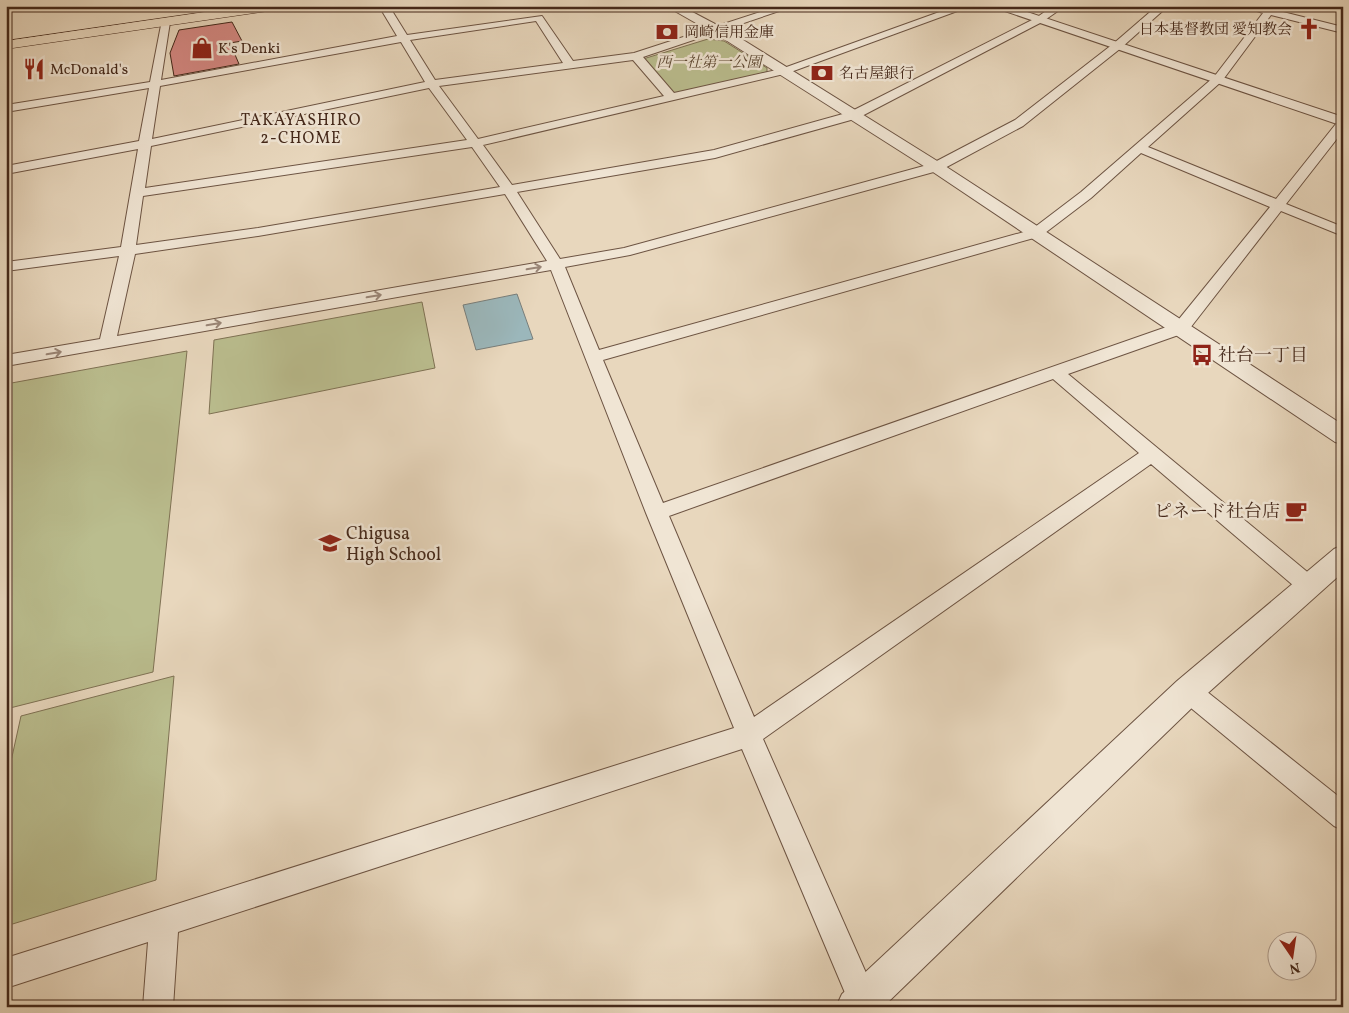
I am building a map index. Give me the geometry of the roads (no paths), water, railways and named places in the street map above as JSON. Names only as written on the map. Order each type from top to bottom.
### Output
[{"type":"main road","points":[[6,36],[214,6]]},
{"type":"main road","points":[[6,45],[275,6]]},
{"type":"street","points":[[384,6],[432,84],[508,188],[556,264],[656,512],[861,1004],[1188,691],[1343,556]]},
{"type":"street","points":[[672,6],[784,71],[936,167],[1343,436]]},
{"type":"street","points":[[6,170],[145,144],[432,84],[636,56],[789,6]]},
{"type":"street","points":[[138,192],[475,143],[784,71],[966,6]]},
{"type":"street","points":[[656,512],[1181,328],[1343,122],[996,6]]},
{"type":"street","points":[[6,267],[258,232],[715,154],[854,115],[1039,20],[1060,6]]},
{"type":"street","points":[[6,361],[625,252],[936,167],[1019,122],[1117,46],[1163,6]]},
{"type":"street","points":[[1247,6],[1272,8],[1343,30]]},
{"type":"street","points":[[594,358],[1036,233],[1086,195],[1218,79],[1272,8]]},
{"type":"street","points":[[6,109],[155,84],[404,38],[539,18],[570,65]]},
{"type":"street","points":[[106,343],[128,250],[165,22]]},
{"type":"street","points":[[636,56],[671,97]]},
{"type":"street","points":[[1139,148],[1343,232]]},
{"type":"street","points":[[1056,373],[1309,586]]},
{"type":"street","points":[[6,974],[749,735],[1152,454]]},
{"type":"street","points":[[1188,691],[1343,817]]},
{"type":"street","points":[[158,1007],[164,923]]},
{"type":"water","points":[[517,294],[533,339],[476,350],[463,305]]},
{"type":"place","name":"日本基督教団 愛知教会","points":[[1309,29]]},
{"type":"place","name":"岡崎信用金庫","points":[[667,32]]},
{"type":"place","name":"K's Denki","points":[[202,48]]},
{"type":"place","name":"McDonald's","points":[[34,69]]},
{"type":"place","name":"名古屋銀行","points":[[822,73]]},
{"type":"place","name":"社台一丁目","points":[[1202,355]]},
{"type":"place","name":"ピネード社台店","points":[[1296,511]]},
{"type":"place","name":"Chigusa High School","points":[[330,543]]},
{"type":"district","name":"TAKAYASHIRO 2-CHOME","points":[[301,128]]},
{"type":"park label","name":"西一社第一公園","points":[[709,62]]}]
